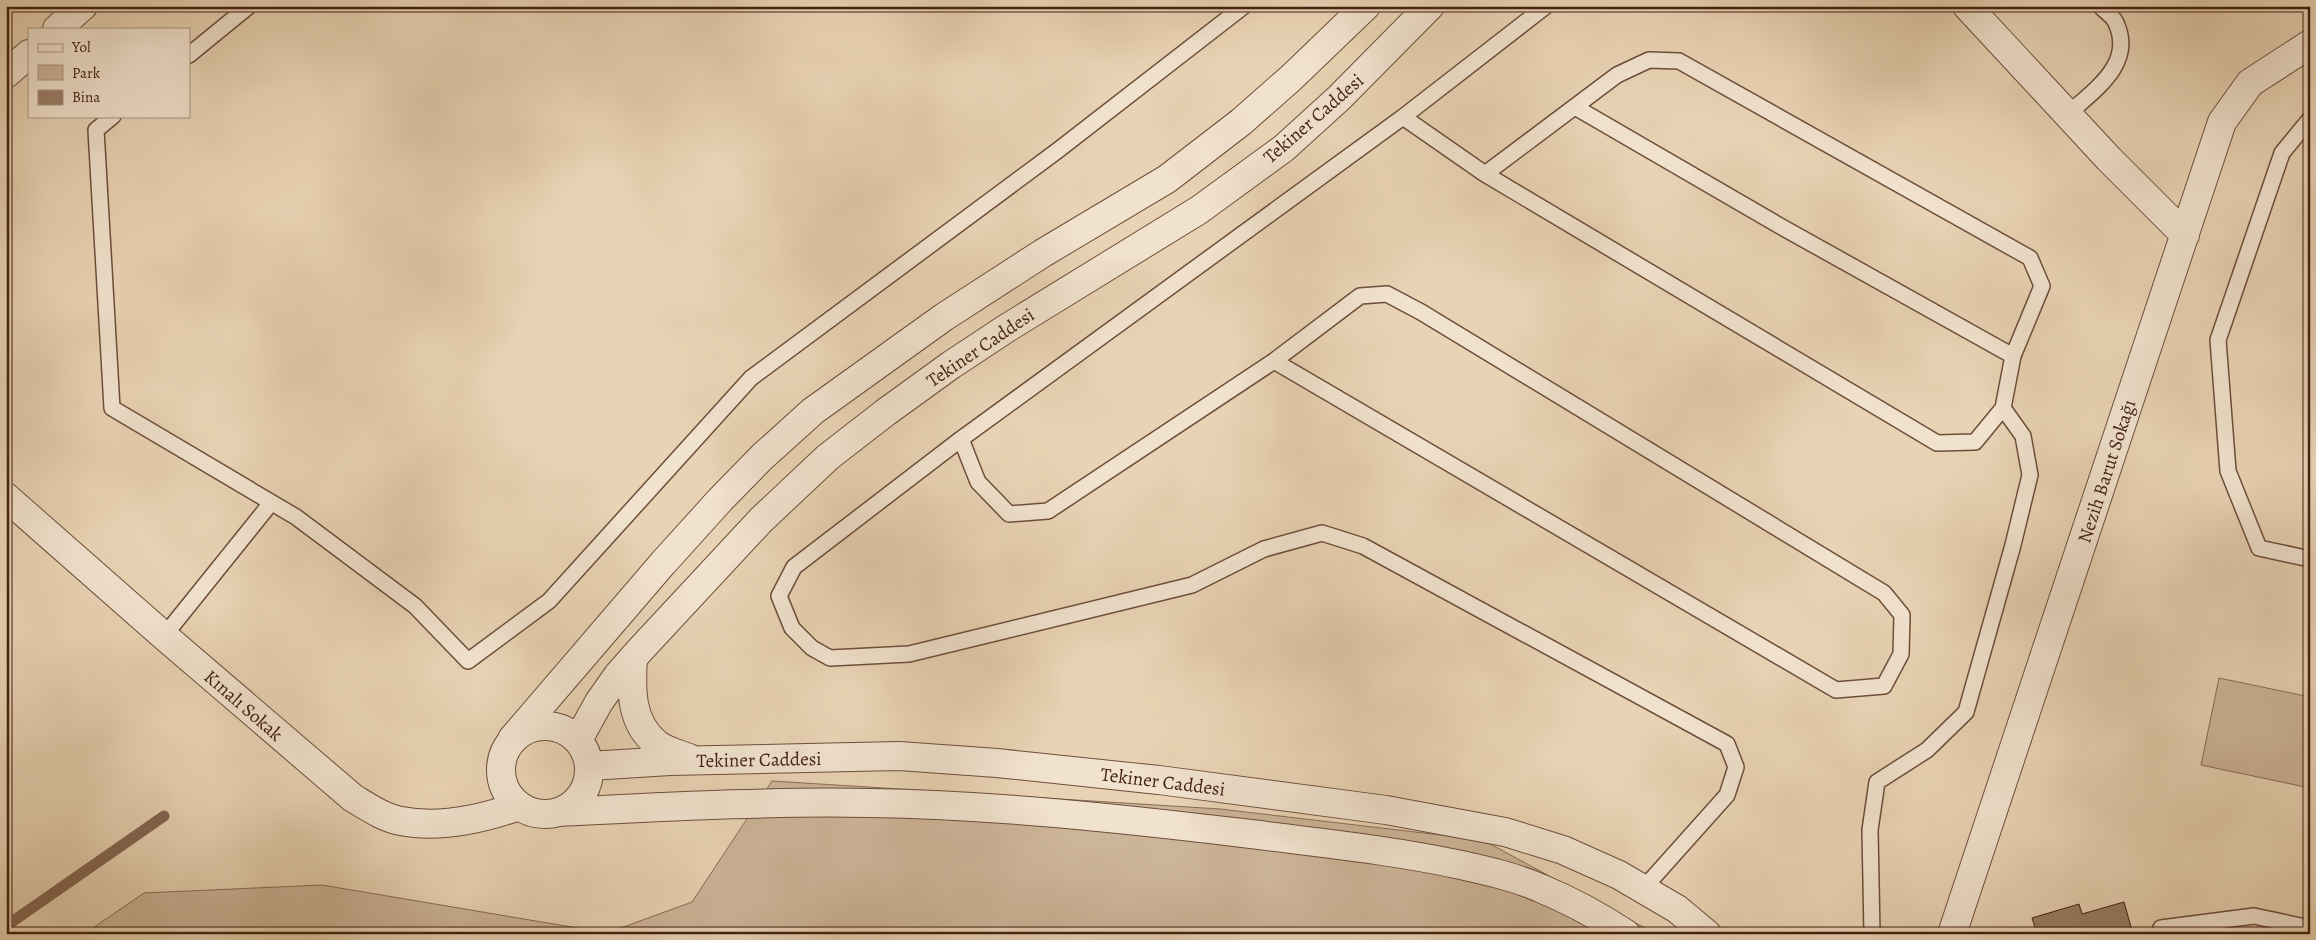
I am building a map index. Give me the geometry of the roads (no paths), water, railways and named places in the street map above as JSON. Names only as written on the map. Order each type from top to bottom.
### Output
[{"type":"street","points":[[59,28],[83,6]]},
{"type":"street","points":[[1366,6],[1291,78],[1241,122],[1167,179],[1043,252],[944,316],[813,411],[720,500],[663,563],[512,740],[504,752],[500,767],[502,782],[508,795],[518,806],[532,812],[546,814],[725,804],[871,803],[1083,815],[1374,850],[1434,859],[1495,873],[1538,887],[1578,906],[1626,934]]},
{"type":"street","name":"Tekiner Caddesi","points":[[578,740],[599,702],[633,658],[761,520],[828,457],[951,365],[1007,328],[1199,210],[1276,153],[1339,98],[1430,6]]},
{"type":"street","points":[[1967,6],[2185,235]]},
{"type":"street","name":"Nezih Barut Sokağı","points":[[1952,934],[2222,122],[2250,83],[2310,44]]},
{"type":"street","points":[[6,74],[28,55]]},
{"type":"street","name":"Kınalı Sokak","points":[[6,497],[353,798],[377,813],[400,821],[427,824],[489,816],[518,806]]},
{"type":"street","points":[[633,658],[633,702],[640,728],[658,745],[695,761]]},
{"type":"street","points":[[512,740],[524,731],[538,726],[553,726],[566,731],[578,740],[586,752],[589,766],[588,780],[582,794],[573,805],[560,812]]},
{"type":"street","name":"Tekiner Caddesi","points":[[589,766],[695,761],[899,756],[987,762],[1159,780],[1377,809],[1513,834],[1564,850],[1619,874],[1677,910],[1707,934]]},
{"type":"lane","points":[[190,54],[249,6]]},
{"type":"lane","points":[[111,118],[96,130],[112,408],[296,517],[414,606],[468,661],[550,601],[751,378],[1049,156],[1244,6]]},
{"type":"lane","points":[[1546,6],[1403,118],[960,439],[794,567],[779,596],[792,628],[812,648],[830,658],[908,654],[1192,586],[1264,549],[1322,533],[1363,546],[1727,744],[1736,767],[1727,795],[1643,889]]},
{"type":"lane","points":[[2068,114],[2112,74],[2122,47],[2116,22],[2100,6]]},
{"type":"lane","points":[[1403,118],[1485,174],[1937,443],[1975,442],[2003,408],[2013,356],[2042,286],[2030,258],[1679,61],[1649,60],[1617,75],[1485,174]]},
{"type":"lane","points":[[1575,107],[1780,226],[2013,356]]},
{"type":"lane","points":[[2310,119],[2282,153],[2218,340],[2228,470],[2259,548],[2310,559]]},
{"type":"lane","points":[[960,439],[978,482],[1009,514],[1048,511],[1274,361],[1360,296],[1387,294],[1421,312],[1884,593],[1902,615],[1901,654],[1884,686],[1836,690],[1274,361]]},
{"type":"lane","points":[[1872,934],[1870,830],[1877,782],[1928,750],[1966,712],[2013,545],[2030,475],[2023,436],[2003,408]]},
{"type":"lane","points":[[164,636],[271,502]]},
{"type":"lane","points":[[2160,934],[2160,928],[2254,916],[2310,928]]},
{"type":"waterway","points":[[6,926],[164,816]]}]
